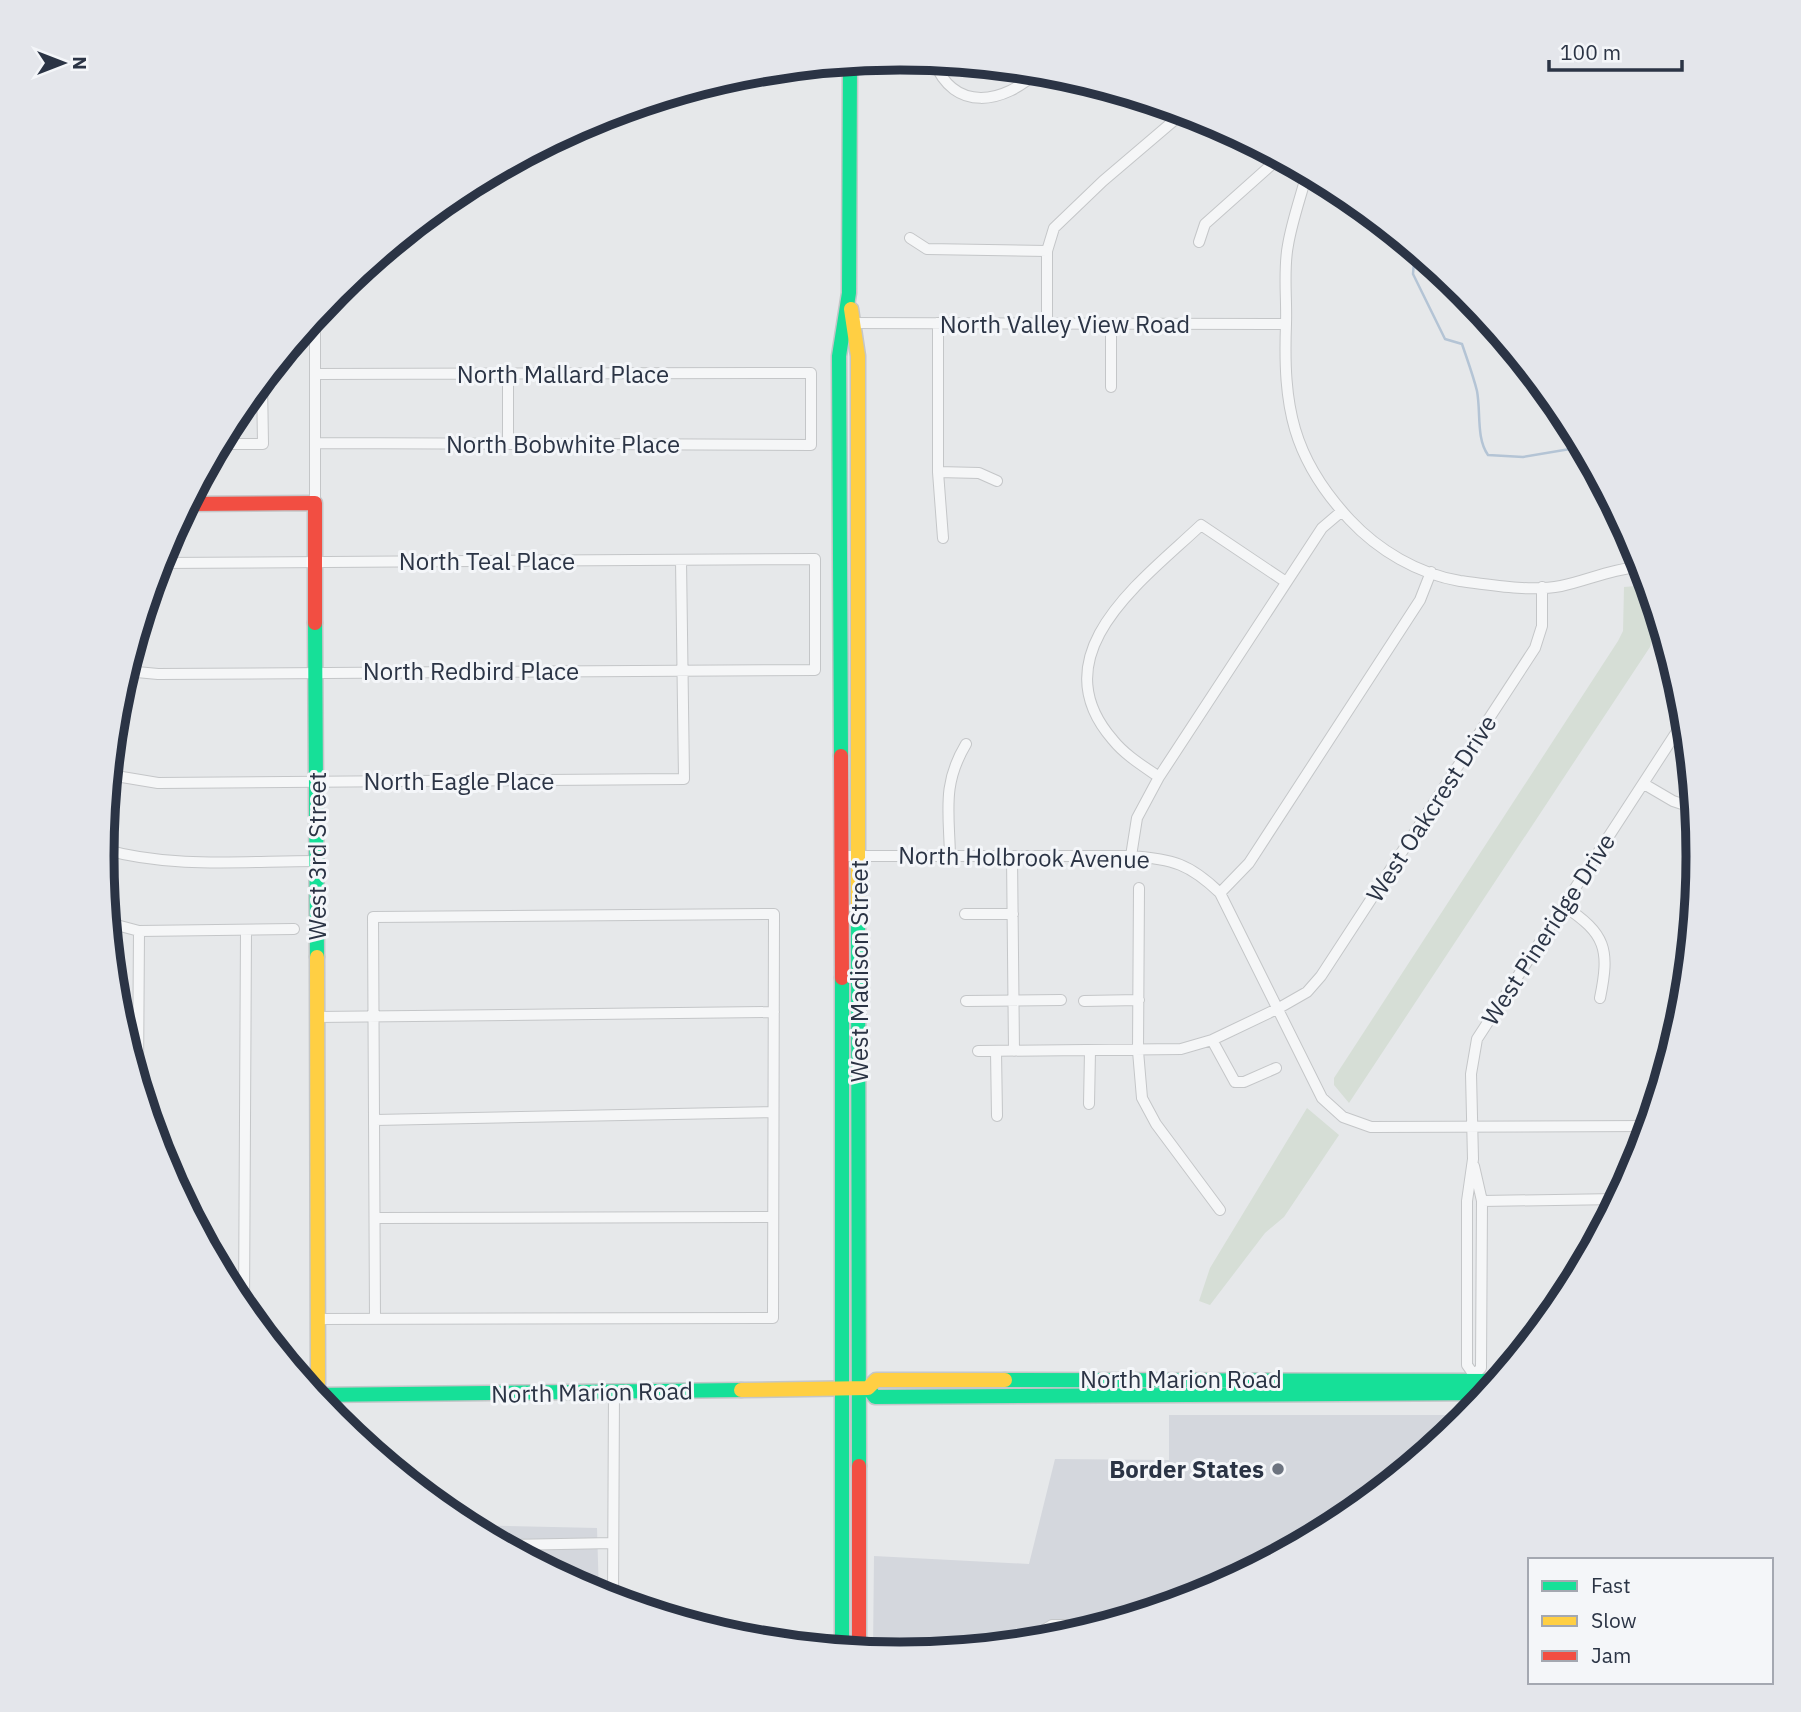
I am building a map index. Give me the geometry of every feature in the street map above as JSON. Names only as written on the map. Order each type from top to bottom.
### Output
[{"type":"street","points":[[938,71],[954,91],[975,98],[995,97],[1021,87],[1028,81]]},
{"type":"street","name":"West Madison Street","points":[[850,72],[849,323],[858,356],[856,1389],[859,1640]]},
{"type":"street","points":[[1047,324],[1047,251],[1054,228],[1103,181],[1175,120]]},
{"type":"street","points":[[1199,242],[1205,224],[1273,164]]},
{"type":"street","points":[[1305,182],[1288,243],[1285,388],[1294,430],[1318,480],[1342,511],[1364,534],[1385,550],[1431,572],[1457,580],[1542,587],[1562,585],[1615,569],[1632,568]]},
{"type":"street","points":[[910,239],[927,249],[1047,251]]},
{"type":"street","name":"West Madison Street","points":[[842,1639],[856,1389],[840,856],[839,356],[849,323]]},
{"type":"street","name":"North Valley View Road","points":[[849,323],[1286,324]]},
{"type":"street","points":[[938,323],[938,472],[943,538]]},
{"type":"street","points":[[1111,324],[1111,387]]},
{"type":"street","name":"West 3rd Street","points":[[315,333],[316,1381]]},
{"type":"street","name":"North Mallard Place","points":[[315,374],[811,373],[811,444]]},
{"type":"street","points":[[508,374],[508,444]]},
{"type":"street","points":[[232,444],[263,444],[262,398]]},
{"type":"street","name":"North Bobwhite Place","points":[[315,443],[811,444]]},
{"type":"street","points":[[938,472],[979,474],[997,481]]},
{"type":"street","points":[[199,503],[316,503]]},
{"type":"street","points":[[1131,856],[1137,818],[1159,778],[1322,528],[1342,511]]},
{"type":"street","points":[[1159,778],[1114,743],[1094,708],[1089,661],[1106,618],[1201,525],[1286,582]]},
{"type":"street","name":"North Teal Place","points":[[171,563],[815,559],[815,670]]},
{"type":"street","points":[[681,560],[683,671]]},
{"type":"street","points":[[1220,893],[1249,863],[1420,600],[1431,572]]},
{"type":"street","name":"West Oakcrest Drive","points":[[978,1051],[1181,1049],[1212,1040],[1307,992],[1321,976],[1532,653],[1542,626],[1542,587]]},
{"type":"street","name":"North Redbird Place","points":[[137,672],[158,674],[815,670]]},
{"type":"street","name":"North Eagle Place","points":[[119,776],[158,783],[684,779],[683,671]]},
{"type":"street","name":"West Pineridge Drive","points":[[1478,1385],[1467,1366],[1467,1201],[1473,1159],[1472,1061],[1482,1029],[1676,733]]},
{"type":"street","points":[[950,856],[948,786],[953,766],[966,744]]},
{"type":"street","points":[[1644,784],[1673,802],[1685,805]]},
{"type":"street","points":[[114,852],[159,862],[316,861]]},
{"type":"street","name":"North Holbrook Avenue","points":[[840,856],[1131,856],[1158,858],[1182,864],[1199,873],[1220,893],[1322,1098],[1343,1117],[1371,1127],[1639,1126]]},
{"type":"street","points":[[1012,856],[1014,1051]]},
{"type":"street","points":[[1139,888],[1139,1086],[1147,1109],[1220,1210]]},
{"type":"street","points":[[1564,906],[1588,922],[1601,941],[1606,966],[1600,998]]},
{"type":"street","points":[[318,1319],[375,1319],[773,1318],[774,914],[373,916],[375,1319]]},
{"type":"street","points":[[965,914],[1013,914]]},
{"type":"street","points":[[118,925],[139,930],[294,929]]},
{"type":"street","points":[[138,1046],[139,930]]},
{"type":"street","points":[[244,1288],[246,931]]},
{"type":"street","points":[[966,1001],[1061,1000]]},
{"type":"street","points":[[1084,1001],[1139,1000]]},
{"type":"street","points":[[317,1017],[774,1013]]},
{"type":"street","points":[[1212,1040],[1235,1082],[1244,1082],[1276,1068]]},
{"type":"street","points":[[996,1051],[997,1116]]},
{"type":"street","points":[[1089,1104],[1090,1051]]},
{"type":"street","points":[[375,1121],[773,1112]]},
{"type":"street","name":"West Pineridge Drive","points":[[1473,1159],[1482,1201],[1481,1368],[1478,1385]]},
{"type":"street","points":[[1482,1201],[1607,1199]]},
{"type":"street","points":[[375,1218],[772,1217]]},
{"type":"street","name":"North Marion Road","points":[[328,1394],[856,1389],[875,1396],[1478,1385]]},
{"type":"street","points":[[613,1587],[614,1392]]},
{"type":"street","points":[[522,1545],[613,1543]]},
{"type":"street","points":[[1045,1628],[1062,1625]]},
{"type":"shaded area","points":[[1639,586],[1654,632],[1650,647],[1349,1103],[1334,1085],[1334,1078],[1618,641],[1623,631],[1624,587]]},
{"type":"shaded area","points":[[1307,1108],[1339,1135],[1284,1217],[1265,1233],[1210,1305],[1199,1301],[1210,1268]]},
{"type":"shaded area","points":[[1169,1415],[1451,1415],[1419,1447],[1337,1510],[1294,1537],[1201,1582],[1104,1615],[1054,1627],[952,1640],[873,1641],[874,1556],[1029,1564],[1055,1459],[1169,1460]]},
{"type":"shaded area","points":[[489,1526],[597,1528],[599,1581],[553,1561]]},
{"type":"waterway","points":[[1414,261],[1413,274],[1445,339],[1462,344],[1477,391],[1480,433],[1488,455],[1523,457],[1572,449]]},
{"type":"traffic: fast","points":[[841,756],[839,356],[849,293],[850,72]]},
{"type":"traffic: fast","points":[[315,623],[317,957]]},
{"type":"traffic: fast","points":[[858,909],[859,1466]]},
{"type":"traffic: fast","points":[[842,978],[842,1639]]},
{"type":"traffic: fast","points":[[1005,1380],[1485,1381]]},
{"type":"traffic: fast","points":[[868,1388],[875,1397],[1473,1393]]},
{"type":"traffic: fast","points":[[329,1395],[741,1390]]},
{"type":"traffic: slow","points":[[851,309],[858,356],[858,909]]},
{"type":"traffic: slow","points":[[317,957],[318,1383]]},
{"type":"traffic: slow","points":[[741,1390],[868,1388],[876,1380],[1005,1380]]},
{"type":"traffic: jam","points":[[198,504],[315,503],[315,623]]},
{"type":"traffic: jam","points":[[841,756],[842,978]]},
{"type":"traffic: jam","points":[[859,1466],[859,1640]]},
{"type":"place","name":"Border States","points":[[1278,1469]]}]
